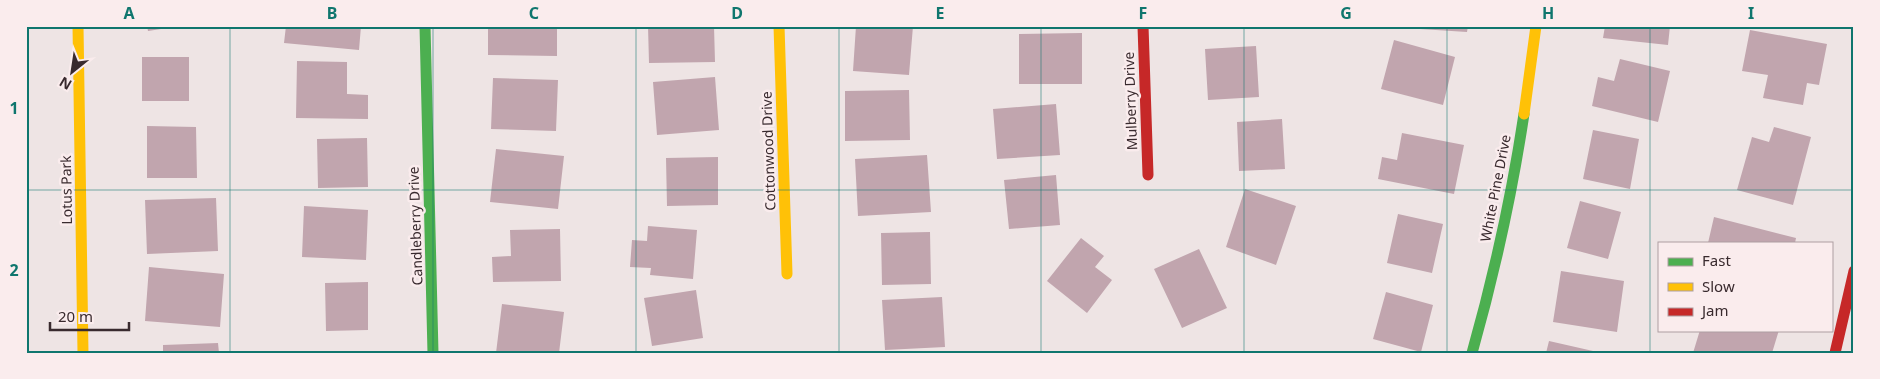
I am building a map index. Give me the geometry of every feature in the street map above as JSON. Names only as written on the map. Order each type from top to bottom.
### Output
[{"type":"street","name":"Lotus Park","points":[[78,26],[83,353]]},
{"type":"street","name":"Candleberry Drive","points":[[425,26],[433,353]]},
{"type":"street","name":"Cottonwood Drive","points":[[779,26],[787,274]]},
{"type":"street","name":"Mulberry Drive","points":[[1143,26],[1148,176]]},
{"type":"street","name":"White Pine Drive","points":[[1472,353],[1489,293],[1519,146],[1536,26]]},
{"type":"street","points":[[1835,353],[1854,271]]},
{"type":"building","points":[[147,26],[174,26],[174,27],[148,31]]},
{"type":"building","points":[[286,26],[361,26],[359,50],[284,43]]},
{"type":"building","points":[[488,26],[557,26],[557,56],[488,55]]},
{"type":"building","points":[[648,26],[714,26],[715,62],[649,63]]},
{"type":"building","points":[[856,26],[913,26],[909,75],[853,71]]},
{"type":"building","points":[[1420,26],[1468,26],[1467,32],[1420,29]]},
{"type":"building","points":[[1605,26],[1670,26],[1668,45],[1603,38]]},
{"type":"building","points":[[1750,30],[1827,44],[1819,85],[1807,83],[1803,105],[1763,98],[1768,75],[1742,71]]},
{"type":"building","points":[[1082,33],[1082,84],[1019,84],[1019,34]]},
{"type":"building","points":[[1394,40],[1455,57],[1443,105],[1381,89]]},
{"type":"building","points":[[1256,46],[1259,97],[1208,100],[1205,49]]},
{"type":"building","points":[[142,57],[189,57],[189,101],[142,101]]},
{"type":"building","points":[[1620,59],[1670,71],[1658,122],[1592,106],[1598,77],[1614,81]]},
{"type":"building","points":[[297,61],[347,62],[347,94],[368,95],[368,119],[296,118]]},
{"type":"building","points":[[715,77],[719,130],[657,135],[653,82]]},
{"type":"building","points":[[493,78],[558,80],[556,131],[491,129]]},
{"type":"building","points":[[909,90],[910,140],[845,141],[845,91]]},
{"type":"building","points":[[1056,104],[1060,155],[997,159],[993,109]]},
{"type":"building","points":[[1282,119],[1285,169],[1239,171],[1237,122]]},
{"type":"building","points":[[147,126],[196,127],[197,178],[147,178]]},
{"type":"building","points":[[1774,127],[1811,137],[1793,205],[1737,190],[1752,137],[1769,142]]},
{"type":"building","points":[[1593,130],[1639,139],[1630,189],[1583,179]]},
{"type":"building","points":[[1402,133],[1464,145],[1454,194],[1378,179],[1382,157],[1397,160]]},
{"type":"building","points":[[367,138],[368,187],[318,188],[317,139]]},
{"type":"building","points":[[496,149],[564,156],[558,209],[490,202]]},
{"type":"building","points":[[927,155],[931,212],[858,216],[855,159]]},
{"type":"building","points":[[718,157],[718,205],[667,206],[666,158]]},
{"type":"building","points":[[1056,175],[1060,225],[1009,229],[1004,180]]},
{"type":"building","points":[[1245,189],[1296,206],[1276,265],[1226,247]]},
{"type":"building","points":[[216,198],[218,251],[147,254],[145,200]]},
{"type":"building","points":[[1580,201],[1621,212],[1608,259],[1567,248]]},
{"type":"building","points":[[304,206],[368,210],[366,260],[302,257]]},
{"type":"building","points":[[1398,214],[1443,224],[1432,273],[1387,263]]},
{"type":"building","points":[[1714,217],[1796,238],[1795,242],[1708,242]]},
{"type":"building","points":[[648,226],[697,230],[693,279],[650,275],[651,268],[630,267],[632,240],[647,241]]},
{"type":"building","points":[[560,229],[561,281],[493,282],[492,257],[511,256],[510,230]]},
{"type":"building","points":[[930,232],[931,284],[882,285],[881,233]]},
{"type":"building","points":[[1081,238],[1104,256],[1095,267],[1112,280],[1087,313],[1047,281]]},
{"type":"building","points":[[1199,249],[1227,308],[1182,328],[1154,269]]},
{"type":"building","points":[[149,267],[224,274],[220,327],[145,321]]},
{"type":"building","points":[[1561,271],[1624,281],[1617,332],[1553,322]]},
{"type":"building","points":[[368,282],[368,330],[326,331],[325,283]]},
{"type":"building","points":[[696,290],[703,338],[652,346],[644,298]]},
{"type":"building","points":[[1386,292],[1433,305],[1421,352],[1373,339]]},
{"type":"building","points":[[942,297],[945,347],[885,350],[882,300]]},
{"type":"building","points":[[502,304],[564,312],[559,353],[496,353]]},
{"type":"building","points":[[1699,332],[1778,332],[1772,353],[1693,353]]},
{"type":"building","points":[[1549,341],[1593,351],[1592,353],[1546,353]]},
{"type":"building","points":[[218,343],[219,353],[163,353],[163,345]]},
{"type":"traffic: fast","points":[[425,26],[433,353]]},
{"type":"traffic: fast","points":[[1472,353],[1502,234],[1524,114]]},
{"type":"traffic: slow","points":[[78,26],[83,353]]},
{"type":"traffic: slow","points":[[779,26],[787,274]]},
{"type":"traffic: slow","points":[[1524,114],[1536,26]]},
{"type":"traffic: jam","points":[[1143,26],[1148,175]]},
{"type":"traffic: jam","points":[[1835,353],[1854,271]]}]
